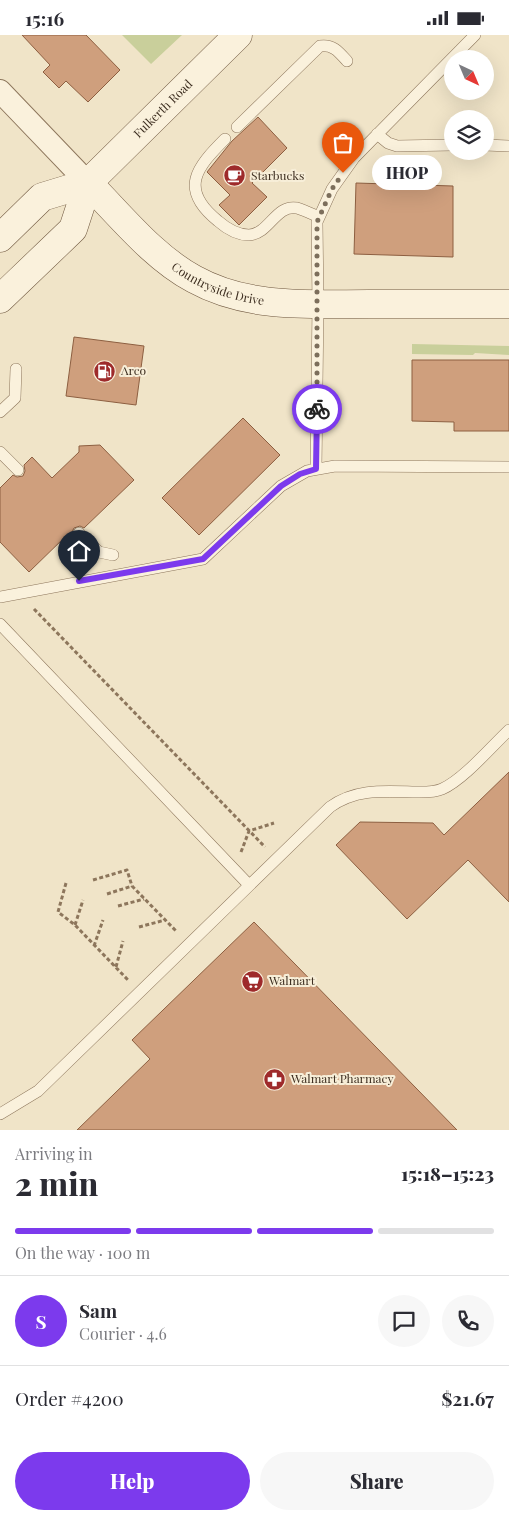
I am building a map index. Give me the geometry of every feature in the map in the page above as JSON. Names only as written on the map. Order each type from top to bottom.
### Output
[{"type":"street","name":"Fulkerth Road","points":[[0,299],[73,229],[88,183],[238,35]]},
{"type":"street","name":"Countryside Drive","points":[[0,91],[149,245],[195,280],[223,292],[255,300],[283,304],[509,304]]},
{"type":"street","name":"Fulkerth Road","points":[[0,238],[42,197],[88,183]]},
{"type":"lane","points":[[316,469],[317,222],[332,189],[354,158],[475,35]]},
{"type":"lane","points":[[237,127],[320,46],[328,45],[336,49],[347,61]]},
{"type":"lane","points":[[377,134],[388,143],[397,146],[444,145]]},
{"type":"lane","points":[[225,139],[201,163],[195,181],[200,201],[209,214],[239,234],[250,235],[264,227],[288,208],[297,208],[319,217]]},
{"type":"lane","points":[[494,145],[509,146]]},
{"type":"lane","points":[[0,412],[15,398],[16,369]]},
{"type":"lane","points":[[0,451],[18,470]]},
{"type":"lane","points":[[0,597],[203,559],[281,486],[300,474],[316,469],[335,466],[509,467]]},
{"type":"lane","points":[[79,533],[99,552],[113,555]]},
{"type":"lane","points":[[0,624],[250,885]]},
{"type":"lane","points":[[0,1114],[38,1091],[330,807],[340,800],[363,792],[429,792],[442,789],[454,782],[509,730]]},
{"type":"path","points":[[34,609],[266,847]]},
{"type":"path","points":[[249,831],[274,823]]},
{"type":"path","points":[[240,855],[249,831]]},
{"type":"path","points":[[93,880],[127,870],[132,887],[177,933]]},
{"type":"path","points":[[66,883],[58,912],[75,925],[129,981]]},
{"type":"path","points":[[107,894],[132,887]]},
{"type":"path","points":[[118,906],[144,899]]},
{"type":"path","points":[[75,925],[83,900]]},
{"type":"path","points":[[94,946],[103,920]]},
{"type":"path","points":[[139,927],[164,920]]},
{"type":"path","points":[[116,968],[123,941]]},
{"type":"green space","points":[[122,35],[182,35],[151,64]]},
{"type":"green space","points":[[412,344],[509,346],[509,355],[475,353],[473,355],[412,354]]},
{"type":"building","points":[[22,35],[86,35],[120,70],[88,102],[66,81],[59,88],[43,72],[50,65]]},
{"type":"building","name":"Starbucks","points":[[258,117],[287,148],[252,183],[267,197],[239,225],[219,205],[230,195],[207,172],[232,141]]},
{"type":"building","points":[[356,183],[453,186],[453,257],[354,254]]},
{"type":"building","points":[[74,337],[144,346],[136,405],[66,396]]},
{"type":"building","points":[[412,360],[509,360],[509,431],[454,431],[454,422],[412,421]]},
{"type":"building","points":[[243,418],[280,455],[199,535],[162,498]]},
{"type":"building","points":[[100,445],[134,480],[84,528],[80,526],[74,528],[72,532],[74,538],[71,541],[66,536],[29,572],[0,542],[0,488],[13,475],[17,477],[23,476],[25,471],[24,465],[32,457],[52,478],[79,452],[79,446]]},
{"type":"building","points":[[509,772],[509,902],[468,860],[407,919],[336,845],[360,822],[433,823],[444,835]]},
{"type":"building","name":"Walmart","points":[[254,922],[457,1130],[77,1130],[150,1059],[132,1040]]},
{"type":"way so far","points":[[317,409],[317,222],[332,189],[343,173]]},
{"type":"place","name":"IHOP","points":[[343,173]]},
{"type":"place","name":"Starbucks","points":[[235,176]]},
{"type":"place","name":"Arco","points":[[105,371]]},
{"type":"place","name":"Walmart","points":[[253,981]]},
{"type":"place","name":"Walmart Pharmacy","points":[[275,1079]]},
{"type":"route","points":[[79,581],[203,559],[281,486],[300,474],[316,469],[317,409]]}]
